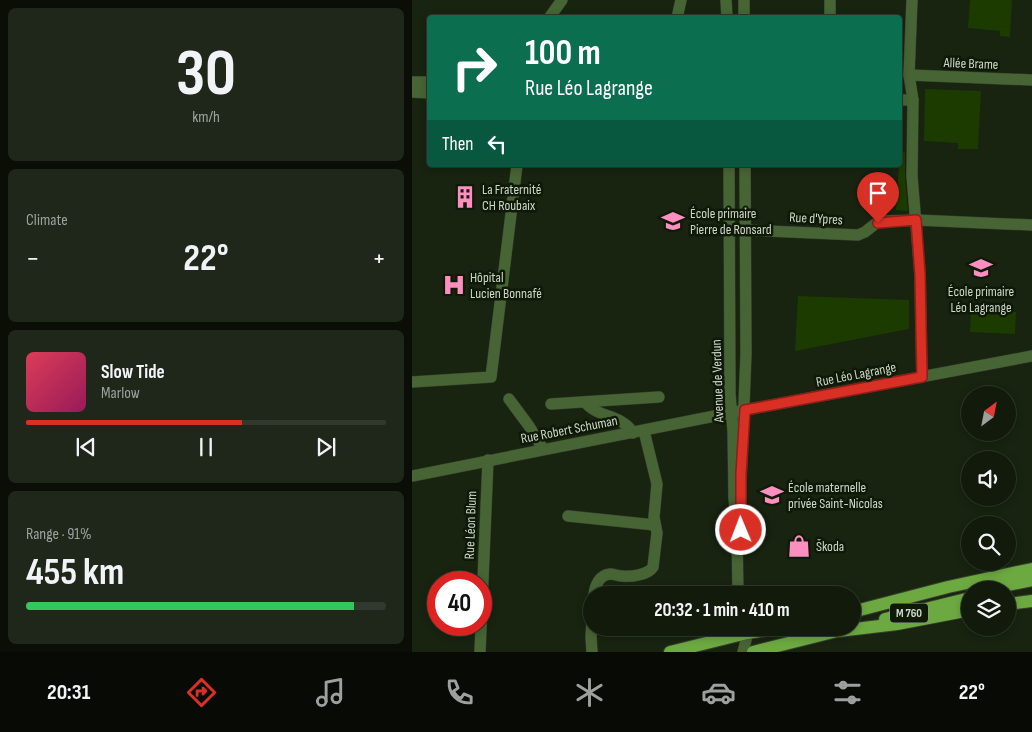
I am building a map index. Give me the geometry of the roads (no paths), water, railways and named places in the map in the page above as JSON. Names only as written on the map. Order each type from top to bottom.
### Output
[{"type":"main road","points":[[861,611],[931,592],[1032,569]]},
{"type":"main road","points":[[1016,583],[1032,580]]},
{"type":"main road","points":[[1016,588],[1032,584]]},
{"type":"main road","name":"M 760","points":[[861,613],[961,600]]},
{"type":"main road","points":[[861,628],[897,624],[961,601]]},
{"type":"main road","name":"M 760","points":[[861,626],[961,601]]},
{"type":"main road","points":[[1016,603],[1032,601]]},
{"type":"main road","points":[[670,652],[725,636]]},
{"type":"main road","name":"M 760","points":[[753,652],[818,636]]},
{"type":"street","points":[[551,15],[562,0]]},
{"type":"street","points":[[678,15],[681,0]]},
{"type":"street","points":[[726,0],[727,15]]},
{"type":"street","points":[[744,0],[744,15]]},
{"type":"street","points":[[830,0],[830,15]]},
{"type":"street","points":[[912,0],[909,75],[913,100],[912,176],[920,274],[922,377]]},
{"type":"street","name":"Allée Brame","points":[[909,75],[1032,80]]},
{"type":"street","points":[[412,82],[427,82]]},
{"type":"street","points":[[412,92],[427,93]]},
{"type":"street","points":[[902,100],[913,100]]},
{"type":"street","points":[[412,382],[492,377],[517,167]]},
{"type":"street","name":"Avenue de Verdun","points":[[729,167],[734,498],[738,530],[740,586]]},
{"type":"street","name":"Avenue de Verdun","points":[[740,586],[741,474],[745,410],[745,167]]},
{"type":"street","name":"Rue d'Ypres","points":[[745,230],[862,234],[875,224],[881,222],[916,220],[1032,225]]},
{"type":"street","name":"Rue Léo Lagrange","points":[[732,413],[1032,356]]},
{"type":"street","points":[[551,404],[659,396]]},
{"type":"street","points":[[508,399],[529,426],[543,449]]},
{"type":"street","points":[[584,402],[593,410],[618,419],[638,432],[657,481],[654,517],[657,535],[654,565],[651,571],[626,576],[611,574],[605,576],[596,586]]},
{"type":"street","name":"Rue Robert Schuman","points":[[412,476],[732,413]]},
{"type":"street","name":"Rue Léon Blum","points":[[480,652],[488,460]]},
{"type":"street","points":[[568,516],[656,525]]},
{"type":"street","points":[[590,636],[592,652]]},
{"type":"street","points":[[742,636],[742,652]]},
{"type":"place","name":"La Fraternité CH Roubaix","points":[[465,197]]},
{"type":"place","name":"École primaire Pierre de Ronsard","points":[[673,221]]},
{"type":"place","name":"École primaire Léo Lagrange","points":[[981,268]]},
{"type":"place","name":"Hôpital Lucien Bonnafé","points":[[454,285]]},
{"type":"place","name":"École maternelle privée Saint-Nicolas","points":[[772,495]]},
{"type":"place","name":"Škoda","points":[[799,546]]}]
